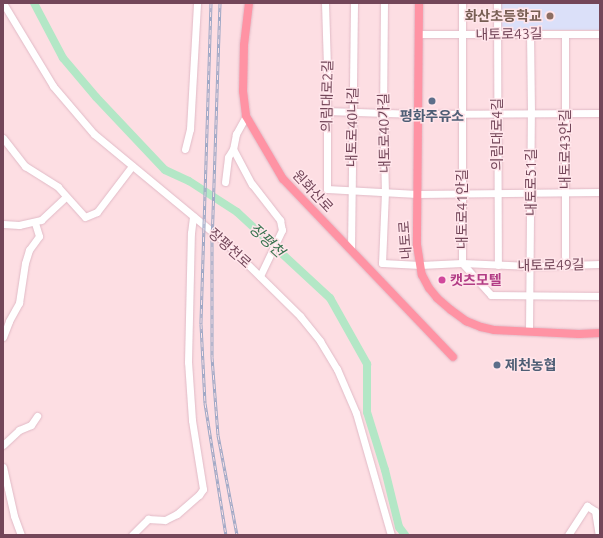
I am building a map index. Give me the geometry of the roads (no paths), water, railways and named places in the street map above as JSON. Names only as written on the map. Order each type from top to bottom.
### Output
[{"type":"main road","name":"원화산로","points":[[249,3],[243,91],[246,116],[283,179],[453,357]]},
{"type":"main road","name":"내토로","points":[[418,3],[417,245],[422,275],[437,298],[466,320],[481,327],[494,330],[529,332],[600,333]]},
{"type":"street","name":"장평천로","points":[[3,3],[42,69],[66,103],[94,134],[262,272],[300,316],[337,368],[356,413],[391,535]]},
{"type":"street","points":[[185,149],[190,129],[196,3]]},
{"type":"street","name":"의림대로2길","points":[[325,3],[327,30],[327,189],[351,190]]},
{"type":"street","name":"내토로40나길","points":[[351,250],[354,3]]},
{"type":"street","name":"내토로40가길","points":[[382,263],[385,192],[383,112],[384,3]]},
{"type":"street","name":"내토로41안길","points":[[462,3],[462,263],[491,295],[600,296]]},
{"type":"street","name":"의림대로4길","points":[[497,3],[498,265]]},
{"type":"street","name":"내토로43길","points":[[418,34],[600,34]]},
{"type":"street","name":"내토로51길","points":[[529,332],[532,113],[530,34]]},
{"type":"street","name":"내토로43안길","points":[[565,34],[565,265]]},
{"type":"street","points":[[326,111],[417,114],[600,113]]},
{"type":"street","points":[[226,182],[228,157],[233,149],[236,134],[246,116]]},
{"type":"street","points":[[3,138],[25,166],[58,187],[85,217],[94,215],[101,208],[132,166]]},
{"type":"street","points":[[233,149],[252,184],[280,220],[282,230],[262,272]]},
{"type":"street","points":[[351,190],[417,194],[600,192]]},
{"type":"street","points":[[3,224],[20,225],[35,223],[45,217],[66,197]]},
{"type":"street","points":[[132,535],[148,519],[165,520],[173,517],[199,495],[203,489],[192,420],[189,368],[191,233],[193,216]]},
{"type":"street","points":[[3,338],[9,321],[19,303],[25,263],[29,250],[39,236],[35,223]]},
{"type":"street","name":"내토로49길","points":[[382,263],[420,265],[462,263],[531,266],[600,264]]},
{"type":"street","points":[[3,445],[18,430],[31,425],[37,416]]},
{"type":"street","points":[[3,467],[14,516],[21,535]]},
{"type":"street","points":[[568,535],[587,506],[595,511],[598,534]]},
{"type":"waterway","name":"장평천","points":[[34,3],[63,58],[96,97],[165,170],[189,181],[237,212],[330,298],[367,364],[367,412],[385,470],[399,527],[405,535]]},
{"type":"railway","points":[[211,3],[201,324],[205,403],[226,535]]},
{"type":"railway","points":[[220,3],[212,238],[212,357],[218,435],[237,535]]},
{"type":"place","name":"화산초등학교","points":[[550,16]]},
{"type":"place","name":"평화주유소","points":[[432,101]]},
{"type":"place","name":"캣츠모텔","points":[[442,280]]},
{"type":"place","name":"제천농협","points":[[497,365]]}]
